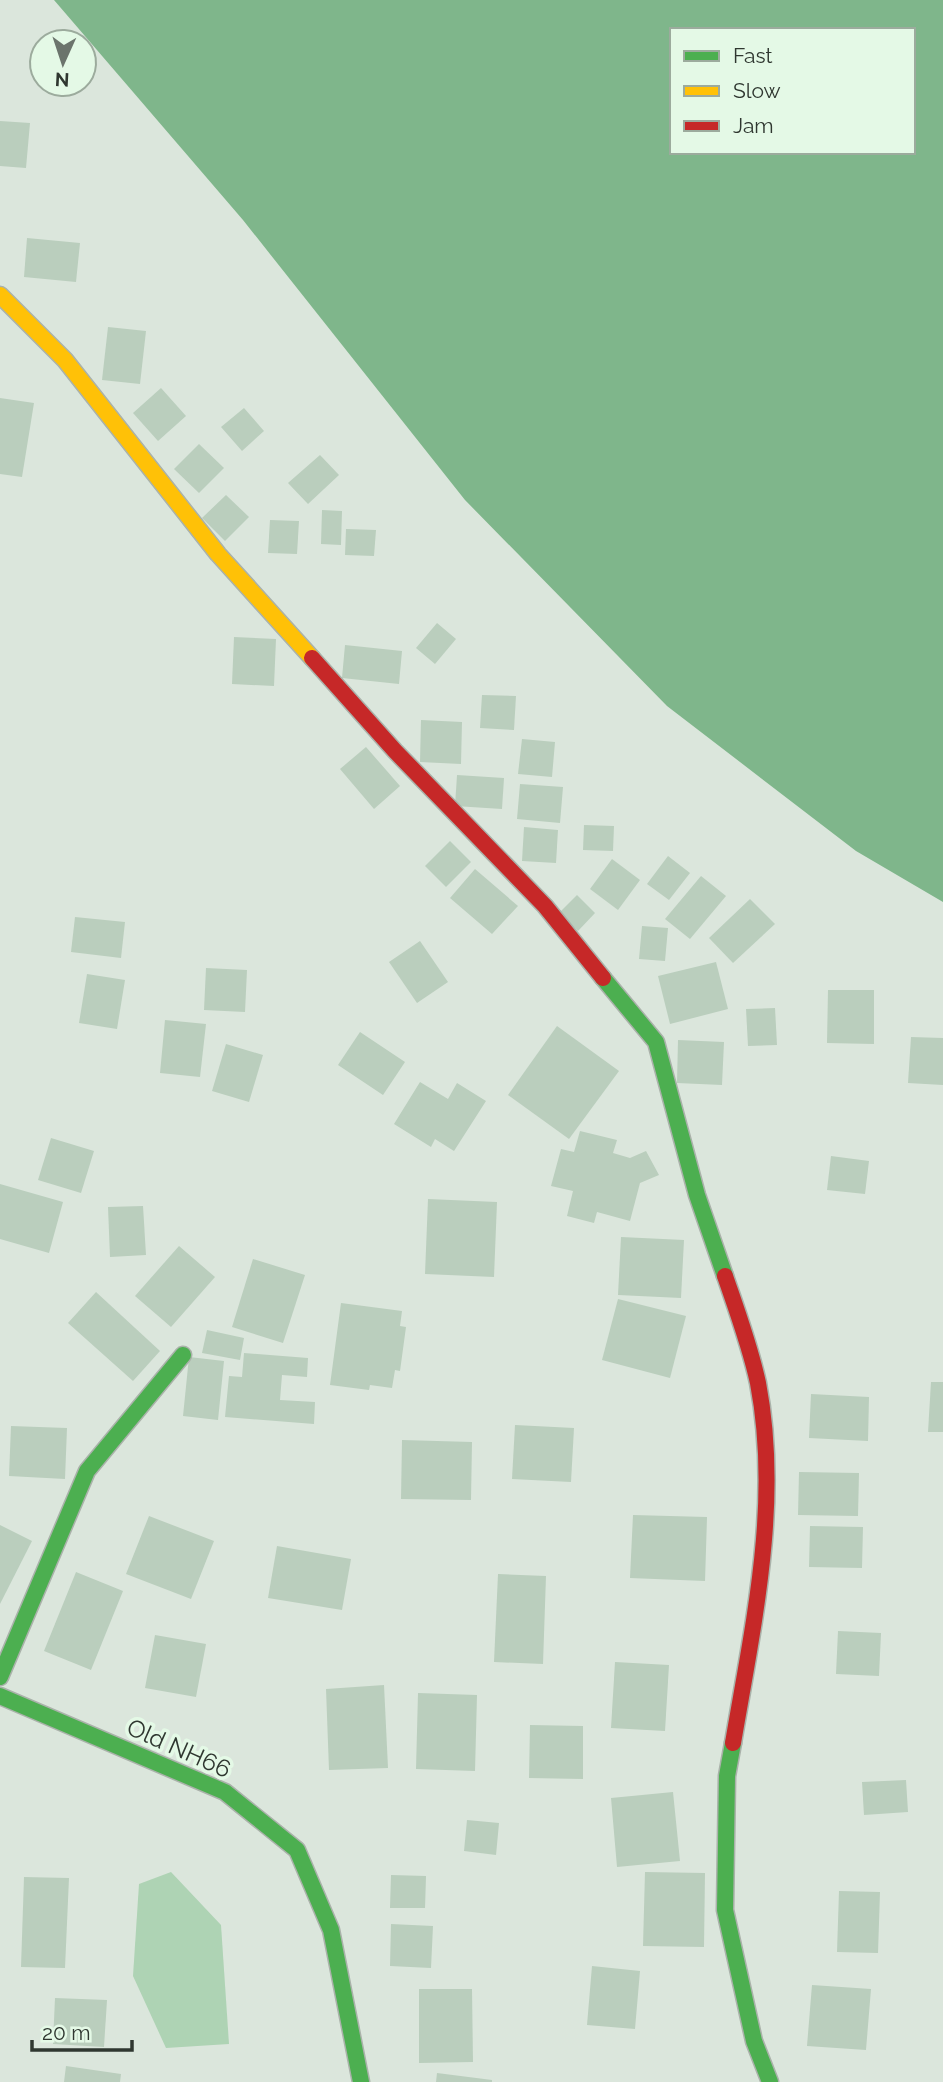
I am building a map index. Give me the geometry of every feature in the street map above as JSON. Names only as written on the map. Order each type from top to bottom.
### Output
[{"type":"street","points":[[0,295],[65,360],[218,554],[395,751],[545,906],[656,1042],[697,1195],[748,1342],[758,1385],[767,1471],[760,1585],[727,1776],[725,1910],[754,2041],[770,2082]]},
{"type":"street","points":[[0,1677],[87,1472],[183,1355]]},
{"type":"street","name":"Old NH66","points":[[0,1696],[225,1792],[297,1850],[331,1930],[361,2082]]},
{"type":"shaded area","points":[[54,0],[943,0],[943,902],[856,851],[667,706],[465,500],[243,220],[98,51],[98,28],[78,28]]},
{"type":"shaded area","points":[[171,1872],[221,1925],[229,2044],[166,2048],[133,1976],[139,1884]]},
{"type":"building","points":[[0,121],[30,123],[26,168],[0,166]]},
{"type":"building","points":[[27,238],[80,243],[76,282],[24,277]]},
{"type":"building","points":[[108,327],[146,331],[140,384],[102,380]]},
{"type":"building","points":[[161,388],[186,416],[158,441],[133,413]]},
{"type":"building","points":[[0,398],[34,403],[22,477],[0,474]]},
{"type":"building","points":[[244,408],[264,431],[242,451],[221,427]]},
{"type":"building","points":[[199,444],[224,468],[199,493],[174,469]]},
{"type":"building","points":[[320,455],[339,475],[308,504],[288,483]]},
{"type":"building","points":[[226,495],[249,517],[225,541],[202,518]]},
{"type":"building","points":[[322,510],[342,511],[341,545],[321,544]]},
{"type":"building","points":[[270,520],[299,521],[297,554],[268,553]]},
{"type":"building","points":[[346,529],[376,530],[374,556],[345,555]]},
{"type":"building","points":[[437,623],[456,639],[435,664],[416,648]]},
{"type":"building","points":[[234,637],[276,639],[274,686],[232,684]]},
{"type":"building","points":[[345,645],[402,651],[399,684],[342,678]]},
{"type":"building","points":[[482,695],[516,696],[514,730],[480,728]]},
{"type":"building","points":[[421,720],[462,722],[461,764],[420,762]]},
{"type":"building","points":[[522,739],[555,742],[552,777],[518,774]]},
{"type":"building","points":[[366,747],[400,786],[374,809],[340,769]]},
{"type":"building","points":[[457,775],[504,778],[502,809],[455,806]]},
{"type":"building","points":[[520,784],[563,787],[560,823],[517,819]]},
{"type":"building","points":[[584,825],[614,826],[613,851],[583,850]]},
{"type":"building","points":[[524,827],[558,830],[556,863],[522,861]]},
{"type":"building","points":[[450,841],[471,862],[446,887],[425,866]]},
{"type":"building","points":[[668,856],[690,873],[669,900],[647,884]]},
{"type":"building","points":[[612,859],[640,880],[618,910],[590,889]]},
{"type":"building","points":[[475,869],[518,906],[492,934],[450,898]]},
{"type":"building","points":[[701,876],[726,896],[690,939],[665,919]]},
{"type":"building","points":[[577,895],[595,913],[578,931],[559,913]]},
{"type":"building","points":[[750,899],[775,924],[733,963],[709,938]]},
{"type":"building","points":[[75,917],[125,922],[121,958],[71,952]]},
{"type":"building","points":[[642,926],[668,928],[665,961],[639,959]]},
{"type":"building","points":[[420,941],[448,982],[417,1003],[389,962]]},
{"type":"building","points":[[716,962],[728,1009],[670,1024],[658,976]]},
{"type":"building","points":[[206,968],[247,970],[245,1012],[204,1010]]},
{"type":"building","points":[[87,974],[125,980],[117,1029],[79,1023]]},
{"type":"building","points":[[828,990],[874,990],[874,1044],[827,1043]]},
{"type":"building","points":[[775,1008],[777,1045],[748,1046],[746,1009]]},
{"type":"building","points":[[165,1020],[206,1024],[200,1077],[160,1073]]},
{"type":"building","points":[[557,1026],[619,1071],[569,1139],[508,1095]]},
{"type":"building","points":[[360,1032],[405,1062],[383,1095],[338,1065]]},
{"type":"building","points":[[911,1037],[943,1038],[943,1085],[908,1083]]},
{"type":"building","points":[[678,1040],[724,1042],[722,1085],[677,1083]]},
{"type":"building","points":[[226,1044],[263,1055],[249,1102],[212,1091]]},
{"type":"building","points":[[420,1082],[448,1099],[457,1083],[486,1101],[454,1151],[435,1139],[431,1147],[394,1124]]},
{"type":"building","points":[[580,1131],[617,1140],[613,1153],[630,1158],[646,1151],[659,1175],[640,1183],[630,1221],[597,1212],[594,1223],[567,1216],[573,1191],[551,1186],[561,1149],[574,1152]]},
{"type":"building","points":[[51,1138],[94,1151],[81,1193],[38,1180]]},
{"type":"building","points":[[831,1156],[869,1161],[865,1194],[827,1190]]},
{"type":"building","points":[[0,1184],[63,1202],[49,1253],[0,1239]]},
{"type":"building","points":[[428,1199],[497,1202],[494,1277],[425,1274]]},
{"type":"building","points":[[143,1206],[146,1255],[110,1257],[108,1207]]},
{"type":"building","points":[[621,1237],[684,1240],[681,1298],[618,1295]]},
{"type":"building","points":[[179,1246],[215,1277],[171,1327],[135,1296]]},
{"type":"building","points":[[253,1259],[305,1275],[283,1343],[232,1327]]},
{"type":"building","points":[[96,1292],[160,1351],[133,1381],[68,1323]]},
{"type":"building","points":[[618,1299],[686,1316],[670,1378],[602,1360]]},
{"type":"building","points":[[341,1303],[402,1311],[400,1326],[406,1327],[400,1371],[395,1370],[392,1388],[370,1385],[369,1390],[330,1385]]},
{"type":"building","points":[[207,1330],[244,1338],[240,1360],[202,1353]]},
{"type":"building","points":[[244,1353],[308,1358],[307,1377],[282,1375],[280,1400],[315,1402],[314,1424],[225,1417],[229,1376],[242,1377]]},
{"type":"building","points":[[189,1357],[224,1361],[218,1420],[183,1416]]},
{"type":"building","points":[[931,1382],[943,1382],[943,1432],[928,1432]]},
{"type":"building","points":[[811,1394],[869,1397],[868,1441],[809,1438]]},
{"type":"building","points":[[515,1425],[574,1428],[571,1482],[512,1479]]},
{"type":"building","points":[[11,1426],[67,1428],[65,1479],[9,1476]]},
{"type":"building","points":[[402,1440],[472,1442],[471,1500],[401,1499]]},
{"type":"building","points":[[799,1472],[859,1473],[858,1516],[798,1515]]},
{"type":"building","points":[[633,1515],[707,1517],[705,1581],[630,1578]]},
{"type":"building","points":[[149,1516],[214,1541],[191,1599],[126,1574]]},
{"type":"building","points":[[0,1525],[32,1541],[0,1604]]},
{"type":"building","points":[[810,1526],[863,1527],[862,1568],[809,1567]]},
{"type":"building","points":[[277,1546],[351,1559],[342,1610],[268,1598]]},
{"type":"building","points":[[76,1572],[123,1591],[91,1670],[44,1651]]},
{"type":"building","points":[[498,1574],[546,1576],[543,1664],[494,1662]]},
{"type":"building","points":[[838,1631],[881,1633],[879,1676],[836,1674]]},
{"type":"building","points":[[155,1635],[206,1644],[196,1697],[145,1688]]},
{"type":"building","points":[[615,1662],[669,1665],[665,1731],[611,1728]]},
{"type":"building","points":[[384,1685],[388,1768],[329,1770],[326,1689]]},
{"type":"building","points":[[418,1693],[477,1695],[475,1771],[416,1769]]},
{"type":"building","points":[[530,1725],[583,1726],[583,1779],[529,1778]]},
{"type":"building","points":[[906,1780],[908,1812],[864,1815],[862,1782]]},
{"type":"building","points":[[673,1792],[680,1861],[617,1867],[611,1798]]},
{"type":"building","points":[[467,1820],[499,1823],[496,1855],[464,1851]]},
{"type":"building","points":[[645,1872],[705,1873],[704,1947],[643,1946]]},
{"type":"building","points":[[391,1875],[426,1876],[425,1908],[390,1908]]},
{"type":"building","points":[[24,1877],[69,1878],[65,1968],[21,1967]]},
{"type":"building","points":[[839,1891],[880,1892],[878,1953],[837,1952]]},
{"type":"building","points":[[391,1924],[433,1926],[431,1968],[390,1966]]},
{"type":"building","points":[[592,1966],[640,1971],[635,2029],[587,2025]]},
{"type":"building","points":[[812,1985],[871,1989],[866,2050],[807,2046]]},
{"type":"building","points":[[419,1989],[472,1989],[473,2062],[419,2063]]},
{"type":"building","points":[[55,1998],[107,2000],[104,2047],[53,2044]]},
{"type":"building","points":[[66,2066],[121,2074],[120,2082],[64,2082]]},
{"type":"building","points":[[437,2073],[492,2080],[492,2082],[436,2082]]},
{"type":"traffic: fast","points":[[603,978],[656,1042],[697,1195],[725,1276]]},
{"type":"traffic: fast","points":[[0,1677],[87,1471],[183,1355]]},
{"type":"traffic: fast","points":[[0,1696],[225,1792],[297,1850],[331,1930],[361,2082]]},
{"type":"traffic: fast","points":[[733,1743],[727,1776],[725,1910],[754,2041],[770,2082]]},
{"type":"traffic: slow","points":[[0,295],[65,360],[218,554],[312,658]]},
{"type":"traffic: jam","points":[[312,658],[395,751],[545,906],[603,978]]},
{"type":"traffic: jam","points":[[725,1276],[758,1383],[767,1473],[762,1564],[733,1743]]}]
